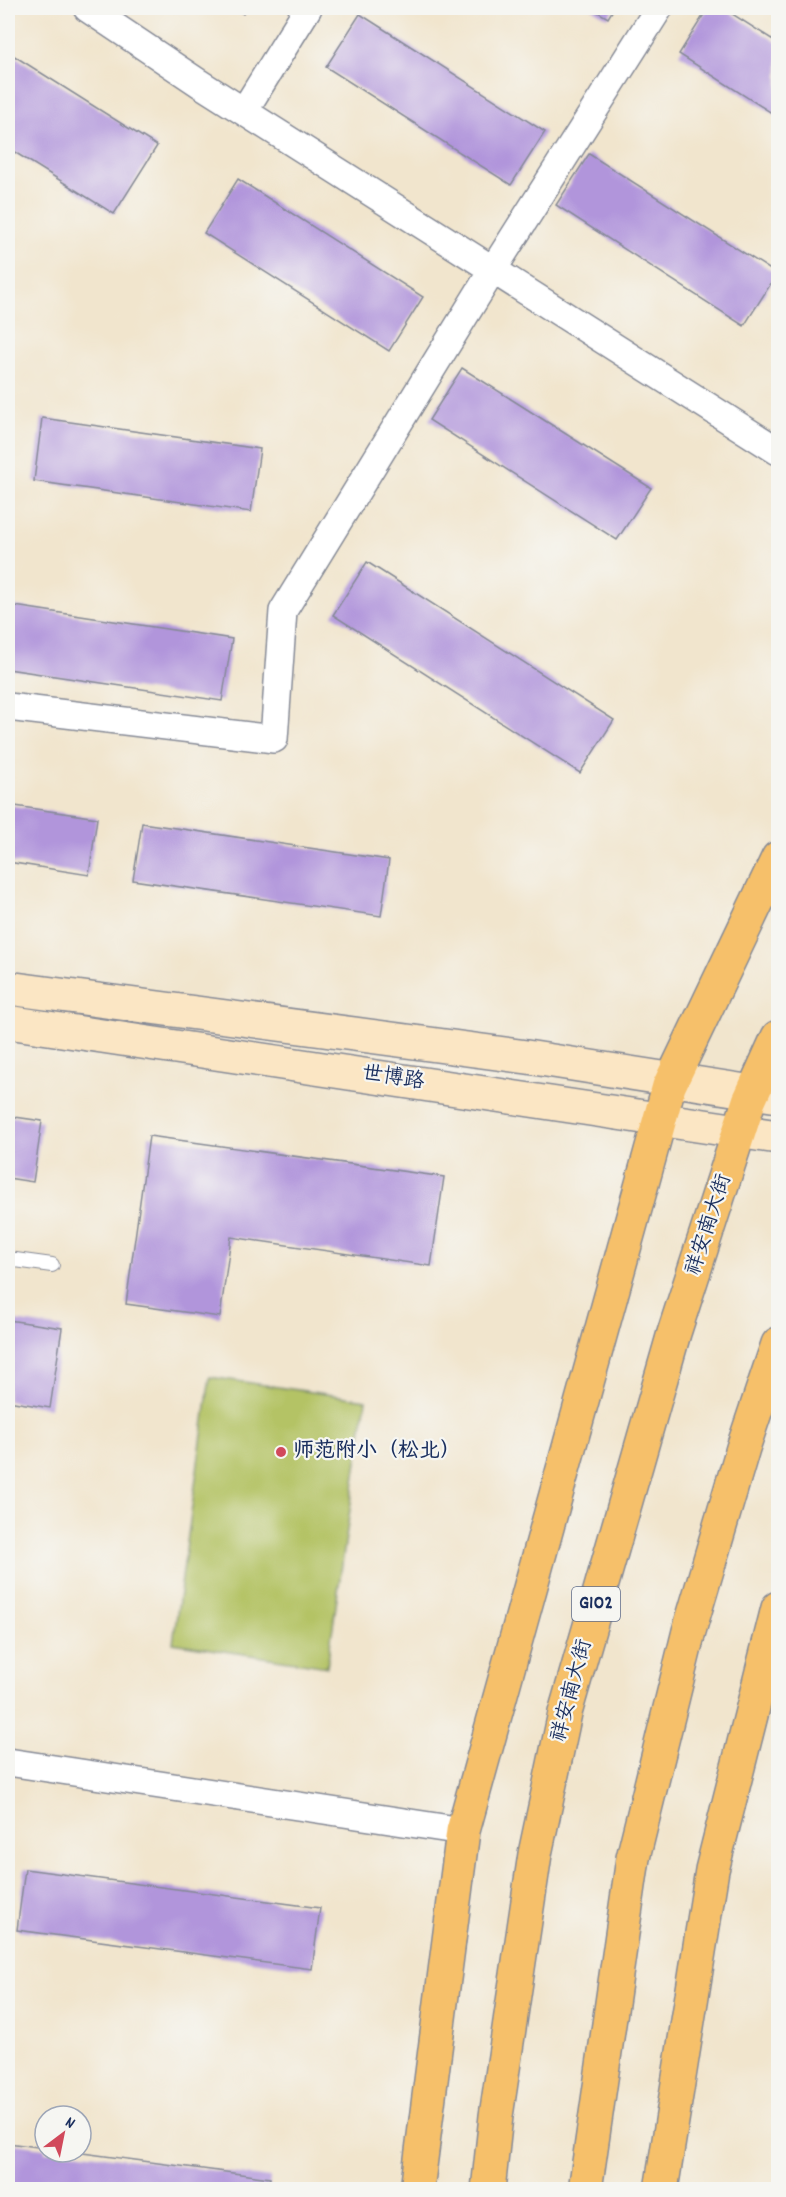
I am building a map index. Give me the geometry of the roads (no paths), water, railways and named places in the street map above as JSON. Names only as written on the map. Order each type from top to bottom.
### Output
[{"type":"highway","points":[[417,2190],[464,1831],[672,1080],[778,858]]},
{"type":"highway","name":"祥安南大街","points":[[488,2190],[496,2116],[536,1854],[566,1713],[674,1333],[740,1132],[766,1095],[778,1037]]},
{"type":"highway","points":[[585,2190],[633,1858],[689,1631],[743,1448],[778,1344]]},
{"type":"highway","points":[[661,2190],[712,1870],[778,1608]]},
{"type":"main road","name":"世博路","points":[[8,988],[515,1056],[766,1095]]},
{"type":"main road","name":"世博路","points":[[8,1022],[778,1137]]},
{"type":"street","points":[[87,8],[244,111],[778,450]]},
{"type":"street","points":[[244,111],[308,8]]},
{"type":"street","points":[[8,707],[274,739],[283,611],[494,268],[659,8]]},
{"type":"street","points":[[8,1762],[464,1831]]},
{"type":"lane","points":[[8,1258],[52,1266]]},
{"type":"place","name":"师范附小（松北）","points":[[281,1452]]}]
